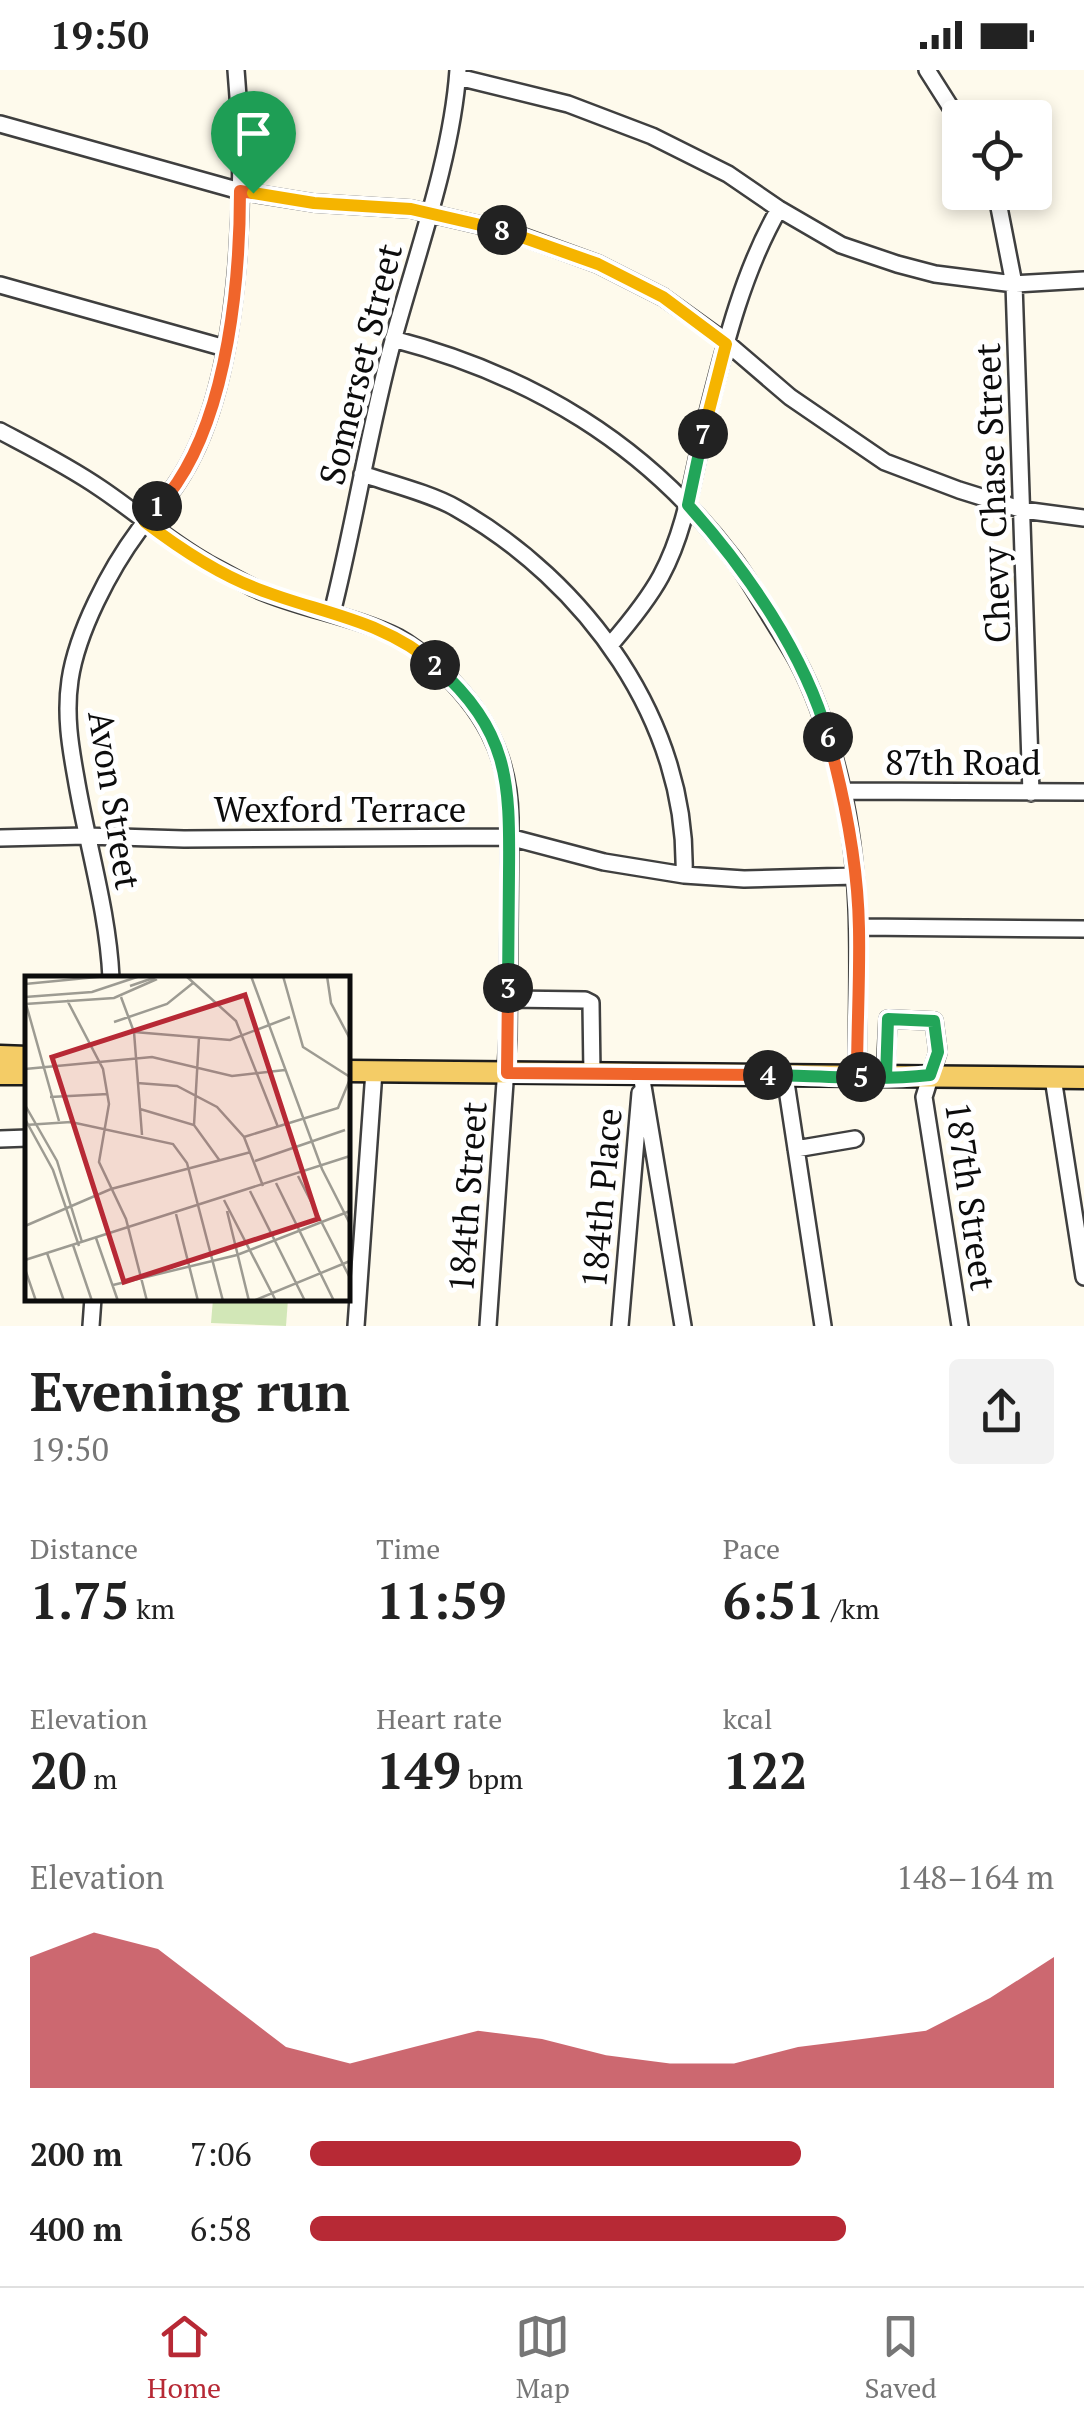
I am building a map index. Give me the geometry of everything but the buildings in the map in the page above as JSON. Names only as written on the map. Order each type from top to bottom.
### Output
[{"type":"main road","points":[[0,1056],[25,1057]]},
{"type":"main road","points":[[350,1071],[1084,1078]]},
{"type":"street","name":"Avon Street","points":[[111,976],[110,953],[67,726],[70,678],[106,581],[145,522],[177,483],[214,400],[236,276],[240,191],[236,70]]},
{"type":"street","points":[[927,70],[946,100]]},
{"type":"street","points":[[458,73],[568,104],[652,136],[728,174],[842,246],[935,274],[1014,284],[1084,280]]},
{"type":"street","name":"Somerset Street","points":[[332,613],[393,340],[430,212],[458,73]]},
{"type":"street","points":[[0,124],[240,191],[314,203],[430,212],[510,232],[598,264],[663,297],[790,397],[885,462],[1023,510],[1084,518]]},
{"type":"street","points":[[610,644],[660,579],[670,556],[688,505],[726,344],[752,265],[780,209]]},
{"type":"street","name":"Chevy Chase Street","points":[[1000,210],[1014,284],[1032,792]]},
{"type":"street","points":[[0,285],[225,348]]},
{"type":"street","points":[[393,340],[465,360],[553,401],[620,444],[688,505],[734,560],[798,662],[824,726],[842,791],[856,876],[859,927],[857,1076]]},
{"type":"street","name":"184th Street","points":[[0,431],[48,455],[203,560],[256,588],[402,640],[462,689],[483,720],[500,756],[510,802],[507,1073],[488,1326]]},
{"type":"street","points":[[362,474],[453,506],[524,553],[610,644],[651,718],[675,784],[684,875]]},
{"type":"street","name":"87th Road","points":[[842,791],[1084,792]]},
{"type":"street","name":"Wexford Terrace","points":[[0,838],[510,838],[604,862],[684,875],[744,879],[856,876]]},
{"type":"street","points":[[859,927],[1084,929]]},
{"type":"street","points":[[508,1004],[585,1000],[591,1003],[592,1074]]},
{"type":"street","name":"187th Street","points":[[886,1077],[888,1019],[934,1021],[938,1052],[924,1097],[960,1326]]},
{"type":"street","points":[[356,1326],[374,1071]]},
{"type":"street","points":[[642,1074],[683,1326]]},
{"type":"street","name":"184th Place","points":[[620,1326],[642,1074]]},
{"type":"street","points":[[785,1076],[823,1326]]},
{"type":"street","points":[[1052,1078],[1084,1276]]},
{"type":"street","points":[[0,1139],[25,1138]]},
{"type":"street","points":[[796,1149],[855,1139]]},
{"type":"street","points":[[632,1188],[660,1187]]},
{"type":"street","points":[[91,1326],[93,1301]]},
{"type":"green space","points":[[213,1301],[288,1301],[286,1326],[211,1323]]},
{"type":"route","points":[[253,193],[240,191],[236,276],[214,400],[177,483],[145,522],[203,560],[256,588],[364,623],[402,640],[462,689],[476,708],[500,756],[510,802],[507,1073],[886,1077],[930,1075],[938,1052],[934,1021],[888,1019],[886,1077],[857,1076],[856,876],[842,791],[824,726],[798,662],[756,593],[688,505],[726,344],[663,297],[598,264],[510,232],[411,209],[314,203],[253,193]]}]
